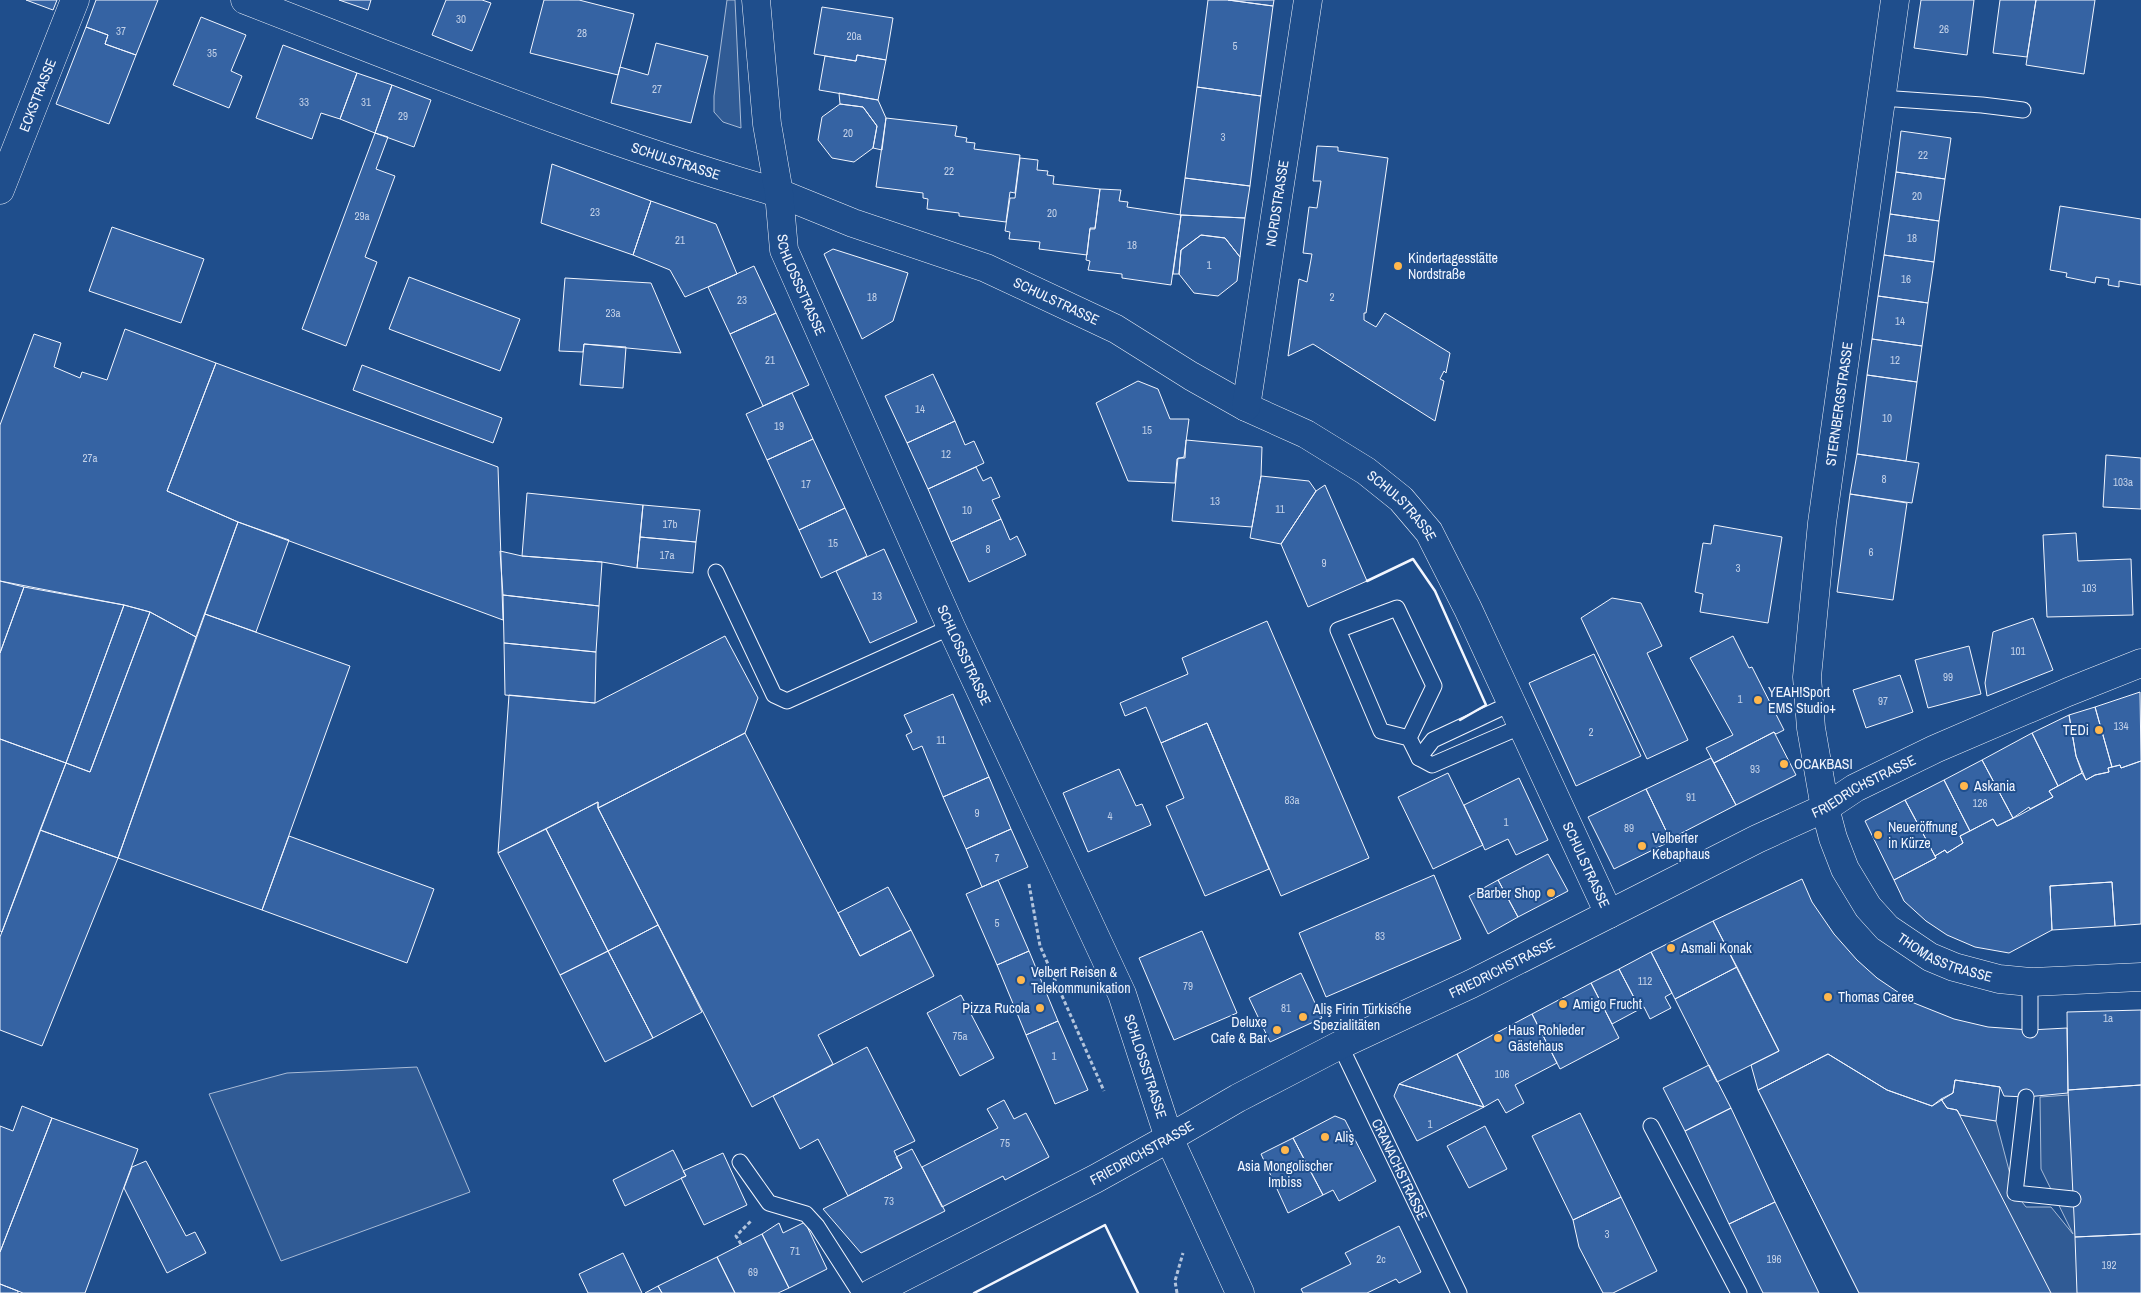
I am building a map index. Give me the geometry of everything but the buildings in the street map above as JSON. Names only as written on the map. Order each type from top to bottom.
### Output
[{"type":"street","name":"ECKSTRASSE","points":[[0,190],[75,0]]},
{"type":"street","name":"SCHULSTRASSE","points":[[245,0],[472,87],[701,171],[779,193],[853,223],[986,268],[1116,329],[1190,376],[1246,407],[1306,434],[1366,471],[1400,499],[1429,532],[1468,609],[1609,914]]},
{"type":"street","name":"SCHLOSSSTRASSE","points":[[756,0],[767,124],[779,193],[784,250],[951,627],[1122,994],[1169,1138],[1240,1293]]},
{"type":"street","name":"NORDSTRASSE","points":[[1246,407],[1308,0]]},
{"type":"street","name":"STERNBERGSTRASSE","points":[[1825,808],[1811,728],[1807,677],[1822,523],[1895,0]]},
{"type":"street","name":"FRIEDRICHSTRASSE","points":[[872,1293],[1095,1179],[1226,1104],[1340,1045],[1471,984],[1757,839],[1825,808],[1852,790],[1935,749],[2141,663]]},
{"type":"street","name":"THOMASSTRASSE","points":[[1825,808],[1835,848],[1845,869],[1868,907],[1887,928],[1930,957],[1954,967],[1999,979],[2030,982],[2141,977]]},
{"type":"lane","points":[[1881,98],[1982,105],[2023,110]]},
{"type":"lane","points":[[716,572],[774,694],[787,701],[951,627]]},
{"type":"lane","points":[[1409,738],[1434,686],[1397,608],[1338,630],[1381,731],[1409,738],[1419,758],[1432,765],[1517,715]]},
{"type":"lane","points":[[1419,758],[1433,740],[1517,715]]},
{"type":"lane","points":[[2030,982],[2030,1030]]},
{"type":"lane","name":"CRANACHSTRASSE","points":[[1340,1045],[1459,1293]]},
{"type":"lane","points":[[2026,1097],[2015,1193],[2073,1199]]},
{"type":"lane","points":[[1652,1126],[1739,1293]]},
{"type":"lane","points":[[740,1162],[769,1203],[806,1214],[818,1226],[860,1293]]},
{"type":"path","points":[[1029,884],[1040,946],[1104,1091]]},
{"type":"path","points":[[1177,1293],[1175,1281],[1183,1252]]},
{"type":"shaded area","points":[[727,0],[735,0],[741,128],[723,122],[714,112],[714,96]]},
{"type":"shaded area","points":[[1828,1054],[1957,1110],[1960,1115],[1996,1121],[2015,1193],[2026,1207],[2051,1207],[2073,1234],[2041,1169],[2040,1097],[2096,1093],[2111,1293],[1859,1293],[1758,1090]]},
{"type":"shaded area","points":[[417,1067],[470,1192],[281,1261],[209,1094],[287,1073]]},
{"type":"wall","points":[[1367,581],[1413,559],[1435,591],[1486,705],[1460,720]]},
{"type":"wall","points":[[974,1293],[1105,1225],[1138,1293]]},
{"type":"place","name":"Kindertagesstätte Nordstraße","points":[[1398,266]]},
{"type":"place","name":"YEAH!Sport EMS Studio+","points":[[1758,700]]},
{"type":"place","name":"TEDi","points":[[2099,730]]},
{"type":"place","name":"OCAKBASI","points":[[1784,764]]},
{"type":"place","name":"Askania","points":[[1964,786]]},
{"type":"place","name":"Neueröffnung in Kürze","points":[[1878,835]]},
{"type":"place","name":"Velberter Kebaphaus","points":[[1642,846]]},
{"type":"place","name":"Barber Shop","points":[[1551,893]]},
{"type":"place","name":"Asmali Konak","points":[[1671,948]]},
{"type":"place","name":"Velbert Reisen & Telekommunikation","points":[[1021,980]]},
{"type":"place","name":"Thomas Caree","points":[[1828,997]]},
{"type":"place","name":"Amigo Frucht","points":[[1563,1004]]},
{"type":"place","name":"Pizza Rucola","points":[[1040,1008]]},
{"type":"place","name":"Aliş Firin Türkische Spezialitäten","points":[[1303,1017]]},
{"type":"place","name":"Deluxe Cafe & Bar","points":[[1277,1030]]},
{"type":"place","name":"Haus Rohleder Gästehaus","points":[[1498,1038]]},
{"type":"place","name":"Aliş","points":[[1325,1137]]},
{"type":"place","name":"Asia Mongolischer Imbiss","points":[[1285,1150]]}]
